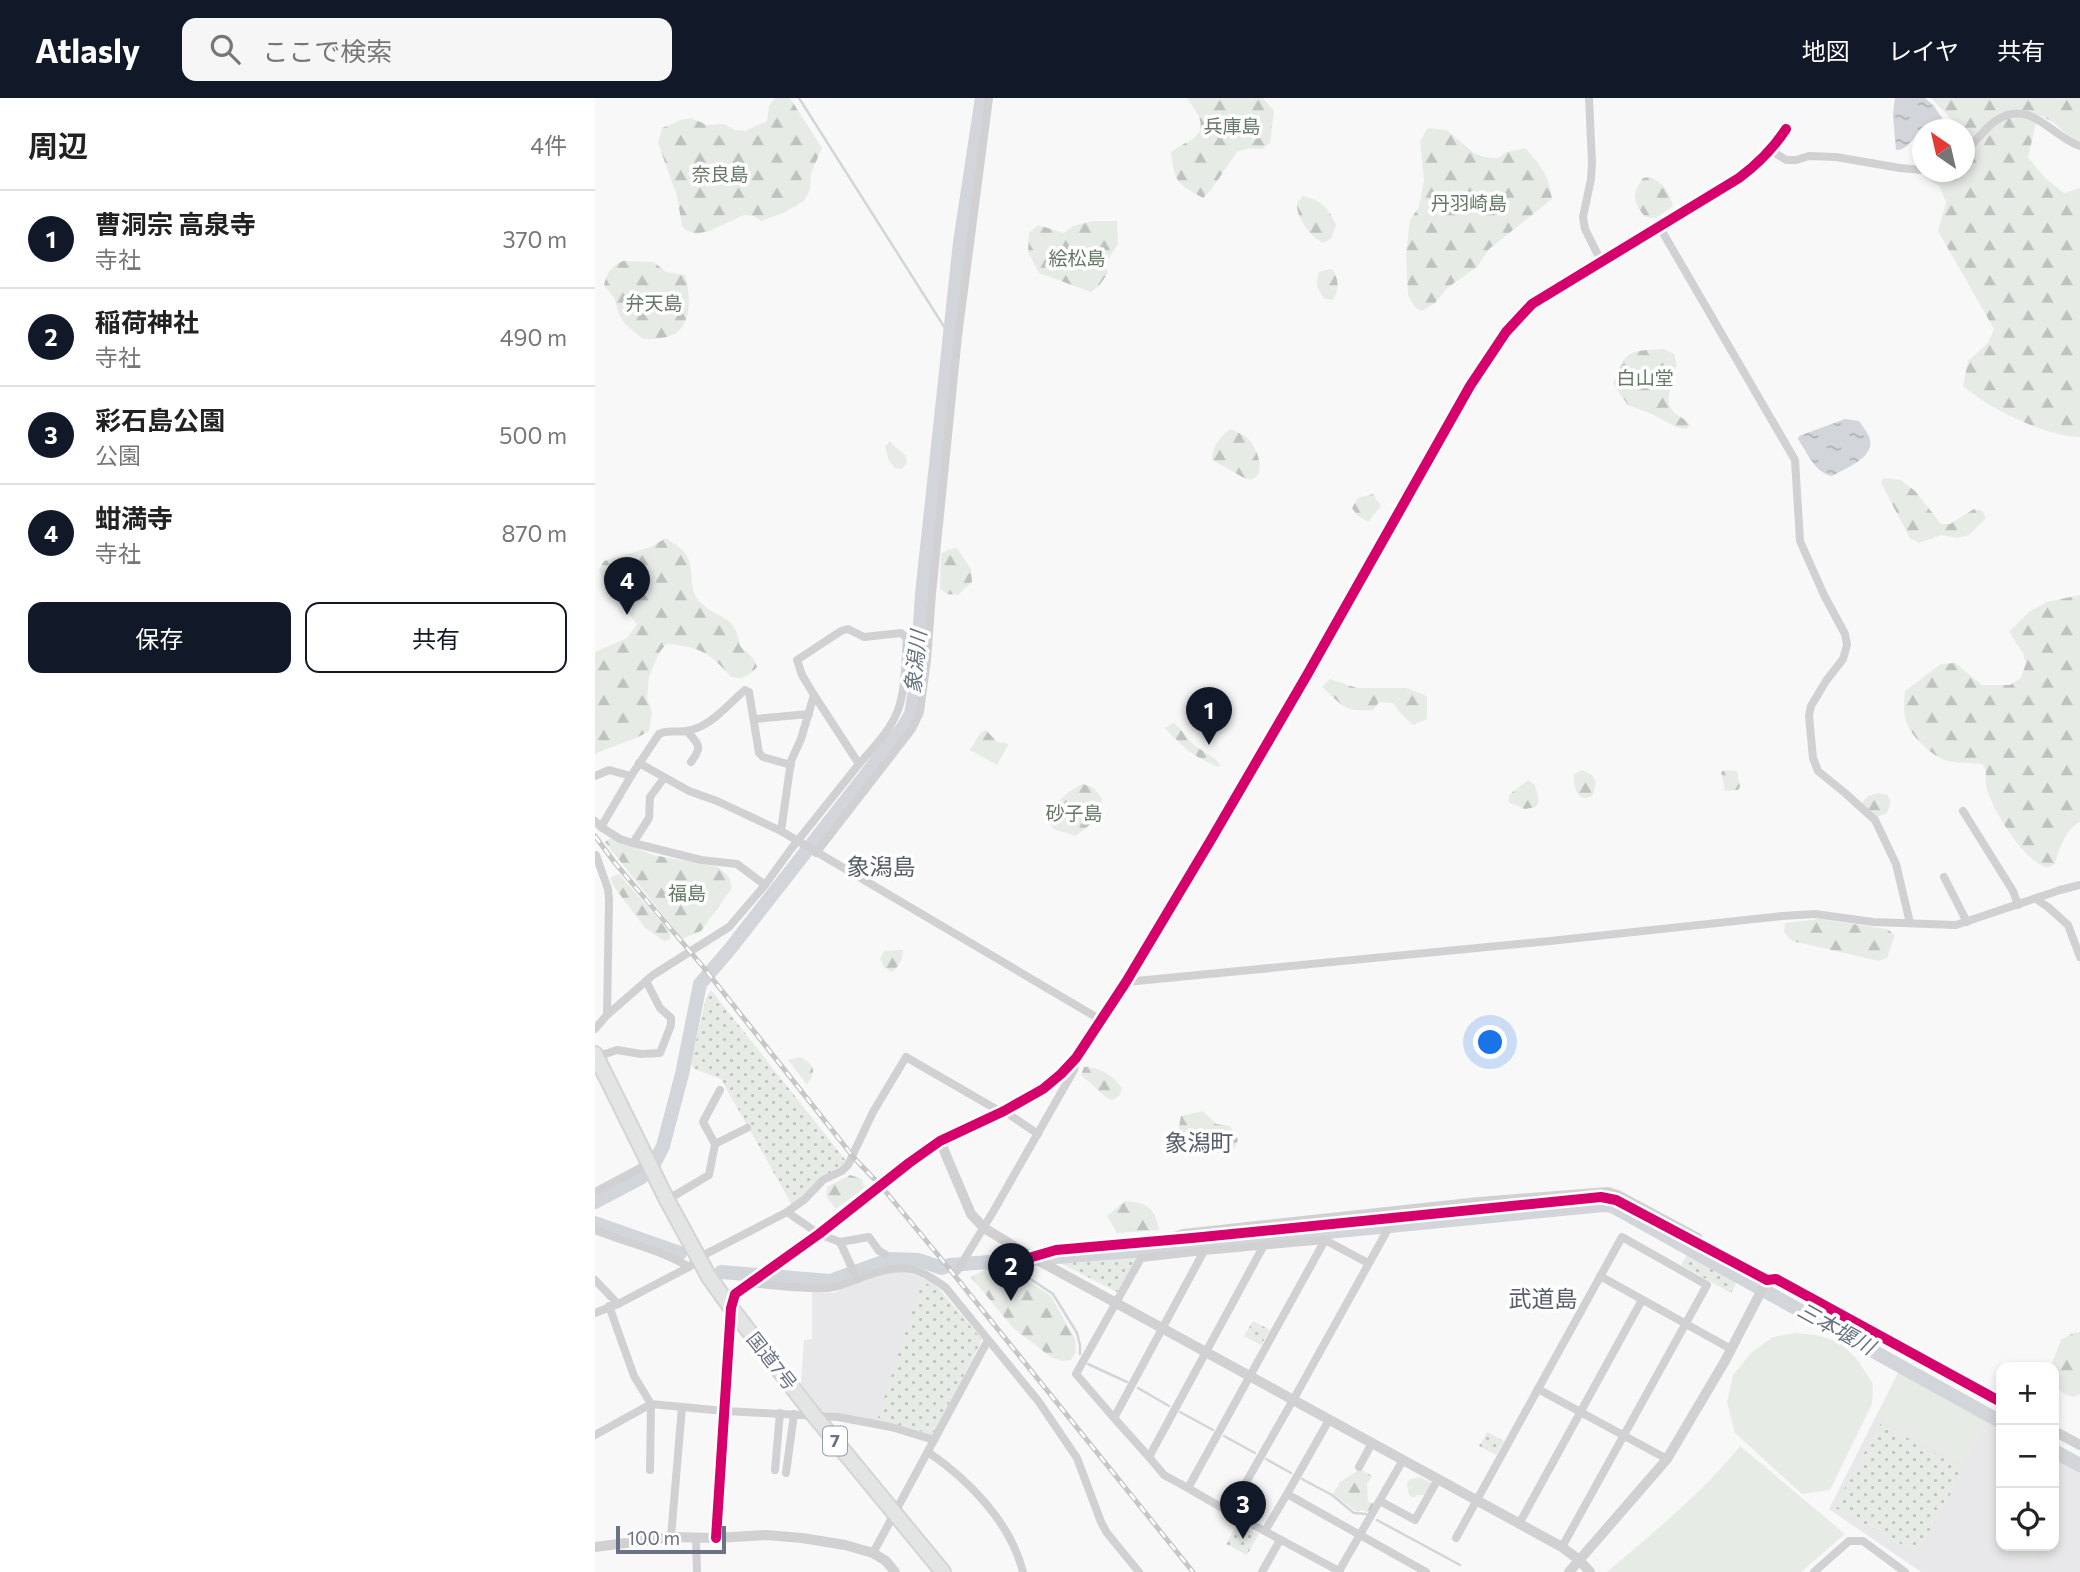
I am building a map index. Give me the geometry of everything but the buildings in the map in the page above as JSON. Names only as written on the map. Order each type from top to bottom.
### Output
[{"type":"highway","name":"国道7号","points":[[596,1055],[667,1200],[694,1263],[943,1572]]},
{"type":"street","points":[[816,853],[912,729],[920,712],[958,337],[989,98]]},
{"type":"street","points":[[1589,98],[1592,170],[1583,217],[1585,229],[1601,261]]},
{"type":"street","points":[[1975,141],[1990,124],[2010,112],[2024,113],[2047,123],[2070,143],[2080,146]]},
{"type":"street","points":[[716,1538],[731,1308],[735,1294],[766,1274],[940,1140],[1043,1089],[1076,1058],[1126,982],[1300,686],[1369,561],[1485,363],[1506,332],[1532,304],[1739,178],[1761,162],[1786,129]]},
{"type":"street","points":[[1772,150],[1786,160],[1809,156],[1836,157],[1912,170]]},
{"type":"street","points":[[1659,226],[1795,460],[1800,541],[1845,634],[1847,645],[1843,659],[1811,705],[1809,716],[1813,758],[1818,771],[1875,820],[1896,864],[1910,923]]},
{"type":"street","points":[[595,1030],[646,981],[729,927],[881,738],[899,706],[907,638],[901,633],[863,637],[848,629],[798,662],[802,675],[859,764]]},
{"type":"street","points":[[765,885],[737,864],[701,860],[633,843],[620,839],[598,824],[659,734],[666,731],[687,731],[701,726],[745,690],[749,692],[755,719],[759,753],[763,757],[791,765]]},
{"type":"street","points":[[781,831],[791,765],[814,695]]},
{"type":"street","points":[[755,719],[809,714]]},
{"type":"street","points":[[687,731],[699,749],[691,762]]},
{"type":"street","points":[[639,763],[689,791],[781,831],[1101,1020]]},
{"type":"street","points":[[595,776],[609,770],[631,776]]},
{"type":"street","points":[[633,843],[649,818],[650,797],[664,778]]},
{"type":"street","points":[[1962,811],[2013,891],[2018,905]]},
{"type":"street","points":[[596,855],[609,900],[607,1016]]},
{"type":"street","points":[[1944,877],[1967,922]]},
{"type":"street","points":[[1126,982],[1782,916],[1815,914],[1873,922],[1956,925],[2080,885]]},
{"type":"street","points":[[2036,899],[2068,925],[2080,957]]},
{"type":"street","points":[[596,1055],[617,1050],[642,1054],[660,1053],[671,1018],[660,1009],[646,981]]},
{"type":"street","points":[[595,1313],[786,1212],[805,1199],[823,1180],[842,1171],[848,1165],[873,1112],[906,1057],[1038,1134]]},
{"type":"street","points":[[957,1270],[1074,1070],[1076,1058]]},
{"type":"street","points":[[667,1200],[709,1175],[715,1144],[703,1122],[720,1090]]},
{"type":"street","points":[[715,1144],[747,1128]]},
{"type":"street","points":[[940,1140],[966,1204],[984,1228],[1032,1257],[1562,1547],[1590,1572]]},
{"type":"street","points":[[595,1192],[648,1161]]},
{"type":"street","points":[[1173,1254],[1174,1236],[1183,1233],[1479,1201],[1608,1191],[1618,1194],[1766,1278]]},
{"type":"street","points":[[1032,1257],[1056,1250],[1601,1197],[1616,1200],[1766,1278],[1776,1279],[1996,1399]]},
{"type":"street","points":[[786,1212],[819,1234],[840,1242],[869,1237],[879,1251],[885,1254]]},
{"type":"street","points":[[1229,1511],[1388,1229],[1387,1218]]},
{"type":"street","points":[[595,1230],[618,1240],[694,1263]]},
{"type":"street","points":[[1456,1538],[1622,1237],[1707,1285],[1562,1547]]},
{"type":"street","points":[[1368,1263],[1325,1240],[1141,1258],[1076,1374],[1164,1475],[1340,1572],[1403,1460]]},
{"type":"street","points":[[1188,1488],[1325,1240]]},
{"type":"street","points":[[840,1242],[857,1279]]},
{"type":"street","points":[[1149,1457],[1264,1245]]},
{"type":"street","points":[[1114,1418],[1204,1251]]},
{"type":"street","points":[[751,1283],[831,1288],[886,1269],[908,1268],[933,1278],[946,1288],[1039,1402],[1077,1458],[1107,1533],[1139,1572]]},
{"type":"street","points":[[1600,1276],[1731,1349]]},
{"type":"street","points":[[1569,1572],[1667,1459],[1681,1439],[1731,1349],[1766,1278]]},
{"type":"street","points":[[595,1280],[613,1305],[634,1376],[651,1404],[650,1470]]},
{"type":"street","points":[[1519,1524],[1642,1300]]},
{"type":"street","points":[[873,1553],[988,1340]]},
{"type":"street","points":[[1538,1389],[1667,1459]]},
{"type":"street","points":[[597,1431],[651,1404],[838,1417],[891,1427],[935,1440]]},
{"type":"street","points":[[671,1537],[682,1407]]},
{"type":"street","points":[[775,1470],[780,1413]]},
{"type":"street","points":[[786,1473],[794,1414]]},
{"type":"street","points":[[1265,1531],[1329,1420]]},
{"type":"street","points":[[2059,1434],[2080,1446]]},
{"type":"street","points":[[1359,1467],[1372,1443]]},
{"type":"street","points":[[928,1452],[954,1469],[989,1508],[1018,1552],[1023,1572]]},
{"type":"street","points":[[1380,1501],[1415,1520],[1438,1479]]},
{"type":"street","points":[[1287,1494],[1426,1572]]},
{"type":"street","points":[[595,1547],[671,1537],[766,1535],[845,1545],[873,1553],[886,1561],[895,1572]]},
{"type":"street","points":[[696,1538],[697,1572]]},
{"type":"street","points":[[1262,1572],[1280,1540]]},
{"type":"street","points":[[1814,1572],[1849,1541],[1863,1541],[1905,1572]]},
{"type":"shaded area","points":[[906,1272],[933,1282],[982,1339],[933,1436],[822,1411],[801,1383],[804,1340],[812,1339],[812,1292],[833,1293],[872,1276]]},
{"type":"shaded area","points":[[1899,1371],[1996,1423],[1996,1551],[2059,1551],[2059,1457],[2080,1468],[2080,1572],[1921,1572],[1829,1509]]},
{"type":"green space","name":"奈良島","points":[[775,98],[790,98],[822,148],[811,173],[810,190],[804,201],[761,221],[754,216],[744,215],[709,231],[696,234],[686,230],[682,226],[677,196],[658,143],[662,128],[691,118],[707,125],[724,124],[735,130],[745,131],[767,121],[769,106]]},
{"type":"green space","name":"兵庫島","points":[[1187,98],[1263,98],[1274,111],[1270,143],[1262,149],[1249,148],[1237,152],[1203,198],[1178,181],[1172,162],[1171,152],[1191,140],[1200,130],[1200,120]]},
{"type":"green space","points":[[1931,98],[2080,98],[2080,141],[2072,139],[2053,122],[2038,115],[2028,157],[2044,177],[2064,193],[2080,188],[2080,437],[2051,432],[2018,420],[1963,386],[1968,361],[1988,343],[1994,329],[1938,231],[1946,202],[1939,186],[1932,182],[1975,182],[1975,119],[1951,119]]},
{"type":"green space","name":"丹羽崎島","points":[[1428,128],[1447,130],[1475,154],[1485,157],[1498,158],[1507,152],[1525,148],[1543,171],[1552,199],[1489,249],[1477,267],[1447,288],[1435,303],[1422,311],[1415,307],[1408,296],[1406,254],[1410,220],[1419,207],[1424,180],[1420,141]]},
{"type":"green space","points":[[1650,177],[1665,188],[1673,206],[1656,218],[1645,217],[1635,198],[1643,178]]},
{"type":"green space","points":[[1303,196],[1320,203],[1330,213],[1336,225],[1331,239],[1323,243],[1305,226],[1297,209],[1297,203]]},
{"type":"green space","name":"絵松島","points":[[1093,221],[1117,221],[1118,244],[1105,264],[1108,273],[1099,286],[1091,292],[1039,273],[1028,252],[1029,233],[1038,225],[1064,233],[1073,226]]},
{"type":"green space","name":"弁天島","points":[[623,261],[654,262],[666,272],[685,275],[689,298],[688,314],[676,333],[664,338],[643,339],[624,323],[614,297],[604,286],[610,271]]},
{"type":"green space","points":[[1333,270],[1337,281],[1333,300],[1325,299],[1317,283],[1319,272]]},
{"type":"green space","name":"白山堂","points":[[1664,349],[1674,354],[1676,363],[1669,395],[1670,406],[1690,425],[1686,429],[1628,405],[1613,384],[1621,364],[1630,354]]},
{"type":"green space","points":[[1231,429],[1248,439],[1256,452],[1260,465],[1257,476],[1253,479],[1246,479],[1212,460],[1217,442]]},
{"type":"green space","points":[[890,442],[905,455],[907,463],[902,469],[895,468],[889,461],[885,446]]},
{"type":"green space","points":[[1883,478],[1901,480],[1915,491],[1941,524],[1950,524],[1974,509],[1982,511],[1986,518],[1969,535],[1957,538],[1941,535],[1919,543],[1910,538],[1881,483]]},
{"type":"green space","points":[[1373,494],[1381,506],[1368,522],[1352,508],[1358,498]]},
{"type":"green space","points":[[666,538],[687,556],[697,598],[708,609],[730,623],[738,635],[740,646],[754,659],[757,667],[745,676],[731,677],[703,652],[666,644],[659,653],[649,677],[647,698],[652,712],[649,731],[595,754],[595,652],[627,638],[637,624],[610,592],[599,570],[604,561],[651,547]]},
{"type":"green space","points":[[957,548],[971,569],[972,582],[958,595],[947,594],[940,589],[941,554]]},
{"type":"green space","points":[[2080,595],[2080,822],[2067,835],[2055,864],[2048,868],[2029,856],[2010,834],[1989,796],[1986,770],[1982,764],[1942,759],[1914,735],[1905,716],[1905,691],[1941,664],[1955,663],[1982,685],[2010,685],[2021,678],[2026,663],[2023,653],[2009,632],[2030,611],[2047,602]]},
{"type":"green space","points":[[1330,679],[1357,688],[1406,688],[1427,696],[1427,719],[1413,725],[1393,703],[1379,702],[1373,710],[1349,709],[1322,687]]},
{"type":"green space","points":[[1173,723],[1193,744],[1220,765],[1218,767],[1209,763],[1183,746],[1165,728]]},
{"type":"green space","points":[[986,730],[997,742],[1008,745],[997,765],[970,750],[981,732]]},
{"type":"green space","points":[[1582,770],[1592,775],[1596,782],[1593,795],[1583,798],[1577,793],[1574,784],[1574,774]]},
{"type":"green space","points":[[1737,771],[1740,787],[1738,790],[1725,791],[1721,772]]},
{"type":"green space","points":[[1528,780],[1535,785],[1539,801],[1536,807],[1525,809],[1508,802],[1510,794]]},
{"type":"green space","name":"砂子島","points":[[1083,784],[1094,788],[1102,799],[1097,816],[1076,836],[1053,829],[1048,818],[1055,807],[1062,798]]},
{"type":"green space","points":[[1878,793],[1887,795],[1891,801],[1887,813],[1877,817],[1863,801]]},
{"type":"green space","name":"福島","points":[[611,838],[653,855],[718,867],[729,877],[732,888],[701,931],[682,939],[605,842]]},
{"type":"green space","name":"福島","points":[[619,874],[669,931],[671,939],[664,941],[645,928],[612,884],[611,877]]},
{"type":"green space","points":[[1819,919],[1887,929],[1895,935],[1887,958],[1879,961],[1792,941],[1784,932],[1785,923]]},
{"type":"green space","points":[[903,950],[900,962],[892,972],[885,968],[880,959],[884,951]]},
{"type":"green space","points":[[711,990],[847,1162],[792,1205],[721,1079],[694,1069],[691,1063],[706,998]]},
{"type":"green space","points":[[800,1057],[813,1069],[807,1085],[788,1060]]},
{"type":"green space","points":[[1084,1067],[1095,1068],[1110,1076],[1122,1088],[1120,1095],[1113,1100],[1107,1098],[1081,1075]]},
{"type":"green space","points":[[1203,1111],[1216,1124],[1230,1126],[1238,1140],[1234,1149],[1200,1155],[1184,1150],[1179,1132],[1181,1116]]},
{"type":"green space","points":[[850,1175],[862,1179],[864,1188],[836,1209],[826,1196],[827,1187]]},
{"type":"green space","points":[[1125,1201],[1149,1208],[1155,1216],[1159,1230],[1117,1233],[1107,1216]]},
{"type":"green space","points":[[1688,1253],[1737,1281],[1731,1293],[1681,1265]]},
{"type":"green space","points":[[1138,1256],[1117,1292],[1060,1263]]},
{"type":"green space","points":[[986,1269],[1016,1273],[1051,1296],[1075,1339],[1076,1352],[1071,1360],[1061,1361],[1051,1357],[1014,1329],[971,1277]]},
{"type":"green space","points":[[922,1280],[942,1295],[980,1337],[980,1344],[934,1432],[927,1433],[878,1417]]},
{"type":"green space","points":[[1253,1321],[1270,1330],[1261,1345],[1244,1336]]},
{"type":"green space","points":[[2080,1332],[2080,1394],[2073,1397],[2060,1390],[2059,1362],[2053,1362],[2061,1340]]},
{"type":"green space","points":[[1795,1333],[1816,1335],[1839,1342],[1857,1359],[1873,1384],[1872,1404],[1830,1490],[1802,1494],[1735,1433],[1727,1402],[1733,1375],[1751,1353],[1773,1337]]},
{"type":"green space","points":[[1900,1373],[1987,1421],[1963,1465],[1876,1417]]},
{"type":"green space","points":[[1881,1423],[1964,1470],[1917,1553],[1834,1507]]},
{"type":"green space","points":[[1487,1432],[1504,1441],[1496,1455],[1479,1446]]},
{"type":"green space","points":[[1740,1446],[1845,1534],[1801,1572],[1607,1572],[1693,1496]]},
{"type":"green space","points":[[1360,1469],[1372,1476],[1367,1484],[1368,1501],[1374,1504],[1369,1513],[1362,1510],[1357,1512],[1333,1494],[1340,1482]]},
{"type":"green space","points":[[1420,1477],[1433,1484],[1426,1495],[1417,1495],[1414,1498],[1409,1495],[1407,1485],[1409,1480]]},
{"type":"green space","points":[[1238,1523],[1259,1534],[1247,1555],[1226,1544]]},
{"type":"green space","points":[[2012,1551],[2039,1551],[2033,1560],[2025,1563],[2013,1556]]},
{"type":"water","points":[[1895,98],[1925,98],[1942,119],[1912,119],[1912,141],[1896,150],[1893,115]]},
{"type":"water","points":[[1845,419],[1859,421],[1868,435],[1870,446],[1857,462],[1832,476],[1816,466],[1798,439],[1799,436]]},
{"type":"waterway","points":[[799,98],[950,336]]},
{"type":"waterway","name":"象潟川","points":[[595,1202],[642,1177],[653,1166],[663,1146],[682,1074],[700,984],[911,714],[960,242],[982,98]]},
{"type":"waterway","name":"三本堰川","points":[[721,1272],[830,1281],[891,1259],[918,1260],[942,1268],[950,1265],[1133,1251],[1604,1205],[1612,1206],[1996,1419]]},
{"type":"waterway","name":"三本堰川","points":[[595,1223],[680,1253]]},
{"type":"waterway","points":[[987,1263],[1017,1270],[1053,1294],[1077,1333],[1080,1354]]},
{"type":"waterway","points":[[1088,1364],[1127,1382]]},
{"type":"waterway","points":[[1138,1388],[1169,1406]]},
{"type":"waterway","points":[[1180,1412],[1213,1430]]},
{"type":"waterway","points":[[1224,1436],[1255,1453]]},
{"type":"waterway","name":"三本堰川","points":[[2059,1454],[2080,1465]]},
{"type":"waterway","points":[[1266,1459],[1291,1473]]},
{"type":"waterway","points":[[1302,1479],[1332,1495],[1354,1513],[1366,1514]]},
{"type":"waterway","points":[[1377,1520],[1460,1565]]},
{"type":"railway","points":[[595,836],[1193,1572]]},
{"type":"cycle path","points":[[716,1538],[731,1308],[735,1294],[819,1234],[940,1141],[1043,1089],[1076,1058],[1126,982],[1212,838],[1470,386],[1506,332],[1532,304],[1739,178],[1765,155],[1786,129]]},
{"type":"cycle path","points":[[1032,1257],[1056,1250],[1601,1197],[1616,1200],[1767,1280],[1776,1279],[1996,1399]]},
{"type":"place","name":"蚶満寺","points":[[627,615]]},
{"type":"place","name":"曹洞宗 高泉寺","points":[[1209,745]]},
{"type":"place","name":"稲荷神社","points":[[1011,1301]]},
{"type":"place","name":"彩石島公園","points":[[1243,1539]]},
{"type":"district","name":"象潟島","points":[[881,867]]},
{"type":"district","name":"象潟町","points":[[1199,1143]]},
{"type":"district","name":"武道島","points":[[1543,1299]]}]
